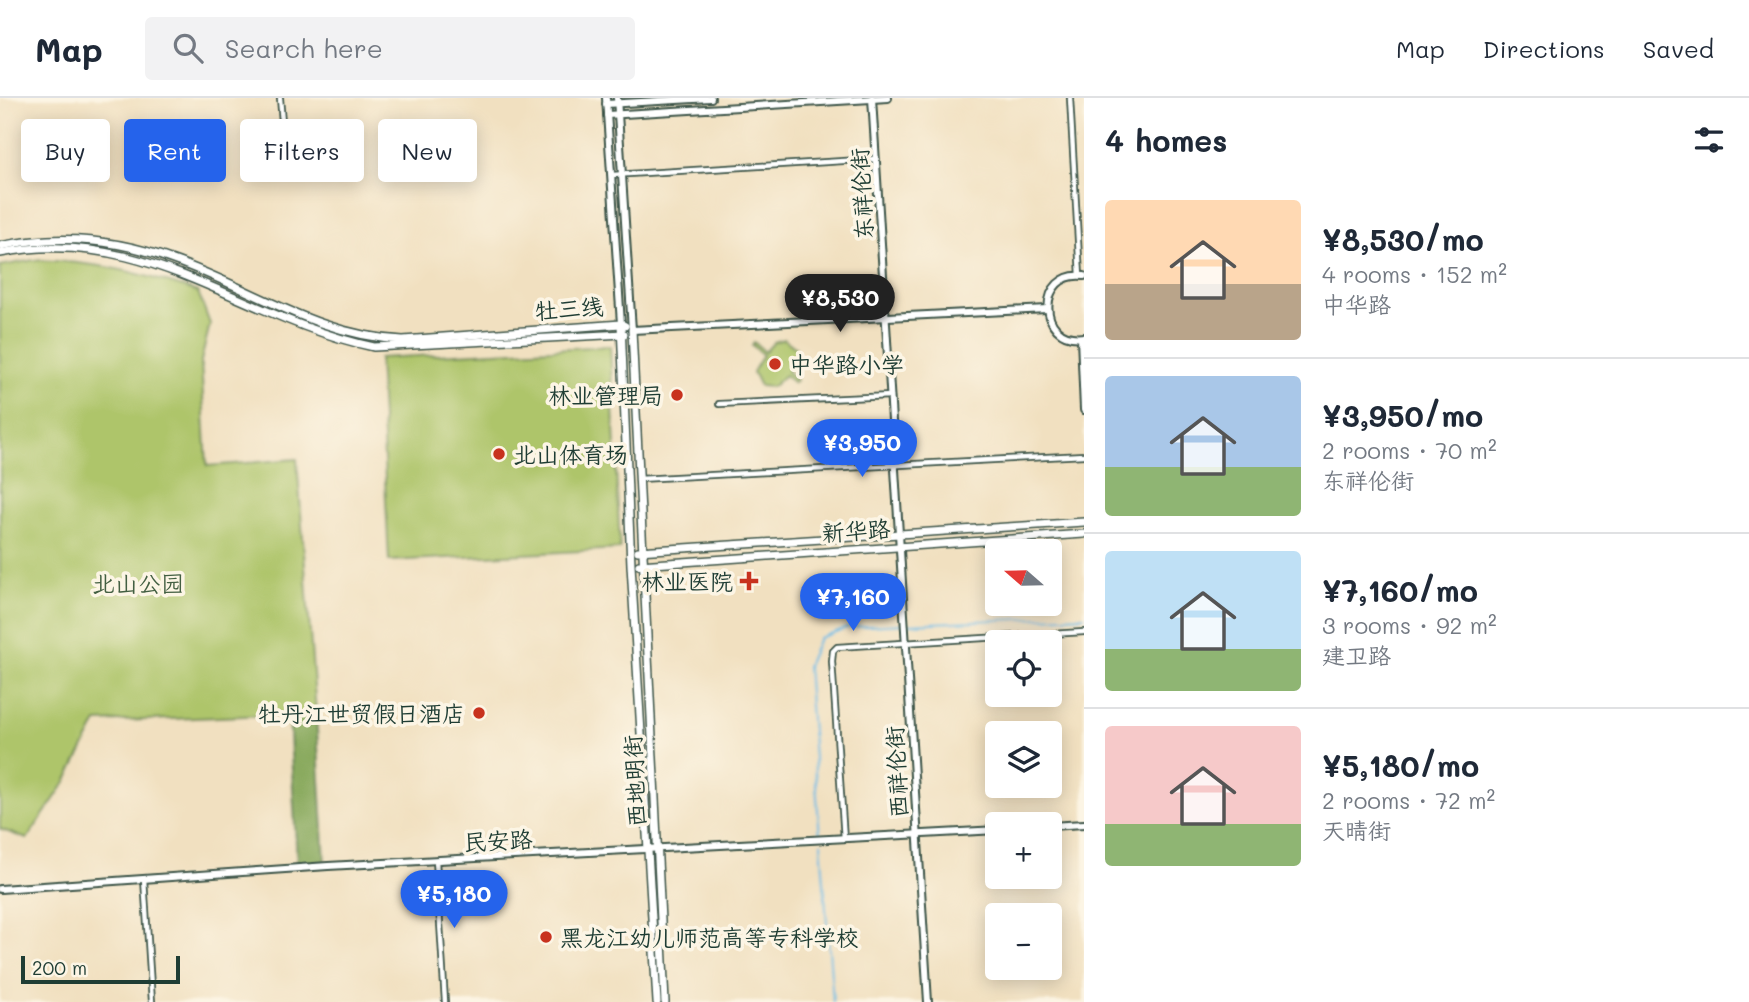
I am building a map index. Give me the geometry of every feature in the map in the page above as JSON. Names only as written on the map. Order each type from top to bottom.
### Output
[{"type":"main road","name":"牡三线","points":[[0,246],[43,239],[76,239],[145,250],[176,260],[318,324],[376,339],[403,340],[621,324],[632,330]]},
{"type":"main road","name":"牡三线","points":[[0,253],[42,247],[75,247],[142,259],[172,268],[299,324],[347,341],[374,347],[621,336],[632,330]]},
{"type":"main road","name":"西地明街","points":[[621,324],[631,558],[666,1002]]},
{"type":"main road","name":"西地明街","points":[[632,330],[657,1002]]},
{"type":"main road","points":[[631,558],[900,540],[1084,522]]},
{"type":"main road","name":"新华路","points":[[1003,539],[1084,534]]},
{"type":"main road","name":"新华路","points":[[631,558],[900,540],[985,539]]},
{"type":"street","points":[[280,98],[282,119]]},
{"type":"street","points":[[621,324],[606,101],[711,98]]},
{"type":"street","name":"东祥伦街","points":[[872,98],[900,540]]},
{"type":"street","points":[[607,115],[888,98]]},
{"type":"street","points":[[1070,98],[1082,276],[1058,282],[1047,299],[1047,310],[1054,327],[1062,334],[1082,337],[1084,411]]},
{"type":"street","points":[[618,101],[632,330],[1047,310]]},
{"type":"street","points":[[612,175],[876,159]]},
{"type":"street","points":[[719,404],[891,396]]},
{"type":"street","points":[[638,479],[1084,455]]},
{"type":"street","name":"西祥伦街","points":[[900,540],[928,1002]]},
{"type":"street","points":[[845,839],[833,651],[838,646],[1084,632]]},
{"type":"street","points":[[1062,825],[1084,824]]},
{"type":"street","name":"民安路","points":[[0,889],[436,860],[985,831]]},
{"type":"street","points":[[436,860],[445,1002]]},
{"type":"street","points":[[144,879],[152,1002]]},
{"type":"green space","name":"北山公园","points":[[34,260],[118,269],[198,292],[210,324],[201,361],[207,466],[297,459],[316,713],[97,722],[67,780],[27,839],[0,829],[0,266]]},
{"type":"green space","points":[[784,339],[796,348],[796,359],[787,371],[796,380],[794,383],[785,375],[772,387],[760,386],[753,372],[763,355],[752,345],[754,342],[765,352],[774,342]]},
{"type":"green space","name":"北山体育场","points":[[610,346],[620,549],[389,561],[379,358]]},
{"type":"green space","points":[[316,713],[325,862],[297,863],[289,715]]},
{"type":"waterway","points":[[909,624],[1084,616]]},
{"type":"waterway","points":[[820,837],[807,666],[819,638],[849,627],[903,624]]},
{"type":"waterway","points":[[821,843],[833,1002]]},
{"type":"place","name":"中华路小学","points":[[775,364]]},
{"type":"place","name":"林业管理局","points":[[677,395]]},
{"type":"place","name":"北山体育场","points":[[499,454]]},
{"type":"place","name":"林业医院","points":[[749,581]]},
{"type":"place","name":"牡丹江世贸假日酒店","points":[[479,713]]},
{"type":"place","name":"黑龙江幼儿师范高等专科学校","points":[[546,937]]}]
